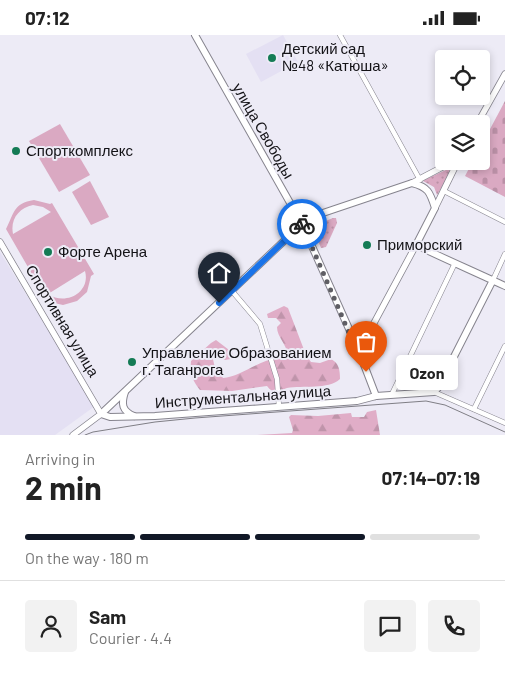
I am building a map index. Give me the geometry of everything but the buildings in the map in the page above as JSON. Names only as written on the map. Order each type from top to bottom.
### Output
[{"type":"main road","name":"улица Свободы","points":[[198,36],[302,224],[358,349],[376,396]]},
{"type":"main road","points":[[101,414],[302,224],[314,216],[412,183],[424,186],[430,194],[435,208],[416,245],[505,286]]},
{"type":"main road","points":[[434,392],[438,388],[493,280]]},
{"type":"main road","points":[[125,391],[123,408],[127,413],[135,417]]},
{"type":"main road","name":"Инструментальная улица","points":[[101,414],[110,417],[135,417],[357,401],[392,394],[434,392]]},
{"type":"street","points":[[340,35],[420,179]]},
{"type":"street","points":[[482,115],[505,74]]},
{"type":"street","points":[[412,183],[438,170]]},
{"type":"street","points":[[435,208],[452,170]]},
{"type":"street","points":[[444,191],[505,222]]},
{"type":"street","name":"Спортивная улица","points":[[0,241],[101,414]]},
{"type":"street","points":[[358,349],[367,336],[416,245]]},
{"type":"street","points":[[493,280],[505,254]]},
{"type":"street","points":[[392,394],[455,263]]},
{"type":"street","points":[[232,291],[260,324],[277,379],[279,407]]},
{"type":"street","points":[[474,409],[505,346]]},
{"type":"street","name":"Инструментальная улица","points":[[434,392],[505,423]]},
{"type":"street","points":[[73,435],[101,414]]},
{"type":"shaded area","name":"Детский сад №48 «Катюша»","points":[[283,35],[298,62],[261,82],[246,54]]},
{"type":"shaded area","points":[[0,252],[95,406],[55,435],[0,435]]},
{"type":"green space","points":[[505,101],[505,197],[465,176],[468,170],[490,170],[490,129]]},
{"type":"green space","points":[[60,124],[90,175],[59,192],[29,141]]},
{"type":"green space","points":[[446,170],[451,172],[437,195],[434,187],[424,180]]},
{"type":"green space","points":[[90,181],[109,217],[91,225],[72,192]]},
{"type":"green space","points":[[34,200],[52,203],[94,274],[91,276],[87,292],[77,301],[63,305],[47,300],[6,229],[15,210],[27,201]],"holes":[[[28,206],[43,207],[51,212],[13,234],[14,219]],[[85,271],[86,279],[84,286],[75,295],[62,299],[48,294]]]},
{"type":"green space","points":[[336,218],[337,223],[326,247],[321,248],[315,228],[318,224]]},
{"type":"green space","points":[[284,306],[288,308],[306,355],[311,362],[320,363],[331,359],[338,367],[340,379],[329,385],[293,387],[280,392],[274,392],[267,386],[232,391],[200,390],[192,377],[191,361],[216,340],[233,353],[231,359],[225,360],[212,355],[215,368],[223,378],[239,374],[271,359],[279,358],[286,360],[287,351],[277,327],[281,323],[276,318],[268,318],[267,314]]},
{"type":"green space","points":[[376,410],[380,435],[257,435],[292,433],[293,430],[289,417],[291,415],[318,416],[351,413],[352,417],[364,417],[367,412]]},
{"type":"tram line","points":[[85,435],[155,422],[195,418],[426,401],[445,405],[505,432]]},
{"type":"way so far","points":[[302,224],[358,349],[366,372]]},
{"type":"place","name":"Детский сад №48 «Катюша»","points":[[272,58]]},
{"type":"place","name":"Спорткомплекс","points":[[16,151]]},
{"type":"place","name":"Приморский","points":[[367,245]]},
{"type":"place","name":"Форте Арена","points":[[48,252]]},
{"type":"place","name":"Управление Образованием г. Таганрога","points":[[132,362]]},
{"type":"place","name":"Ozon","points":[[366,372]]},
{"type":"route","points":[[219,303],[302,224]]}]
